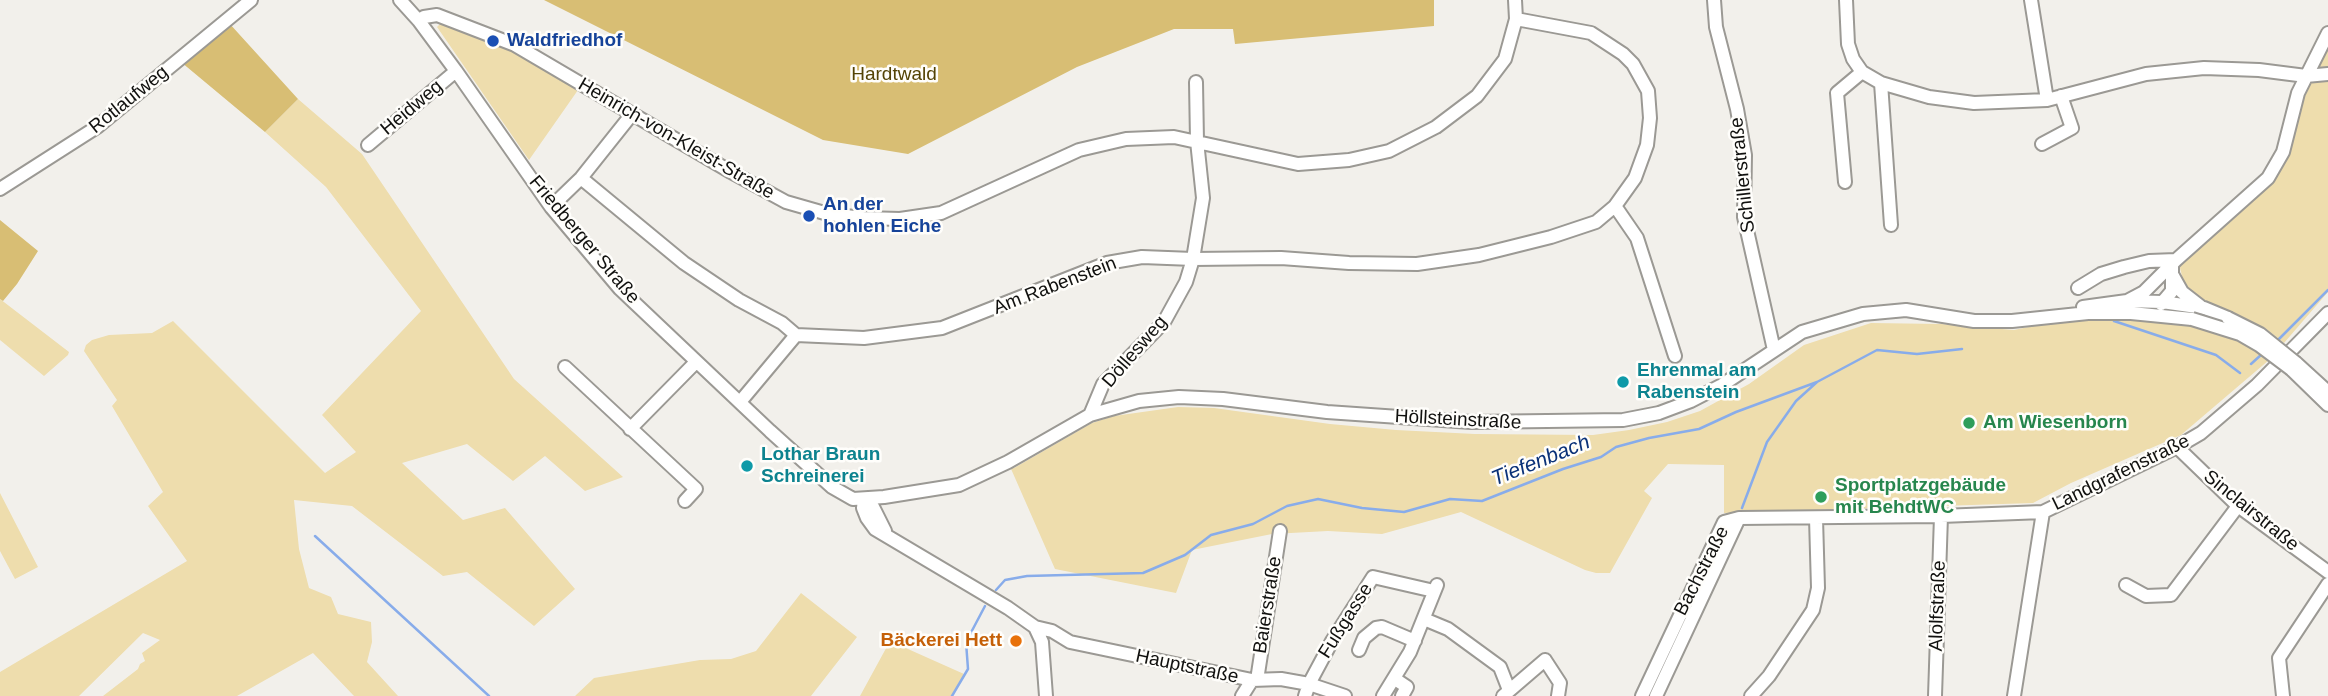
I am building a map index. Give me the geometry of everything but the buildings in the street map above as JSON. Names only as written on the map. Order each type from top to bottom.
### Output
[{"type":"street","name":"Rotlaufweg","points":[[0,189],[97,127],[251,0]]},
{"type":"street","name":"Friedberger Straße","points":[[400,0],[456,71],[551,207],[620,289],[832,487],[853,499],[864,500]]},
{"type":"street","name":"Heinrich-von-Kleist-Straße","points":[[419,21],[424,17],[437,15],[515,46],[786,202],[828,214],[900,219],[941,213],[1079,150],[1126,139],[1174,137],[1298,164],[1349,160],[1389,151],[1437,127],[1477,96],[1505,59],[1516,19],[1515,0]]},
{"type":"street","name":"Schillerstraße","points":[[1714,0],[1716,27],[1737,109],[1745,155],[1744,217],[1774,350]]},
{"type":"street","points":[[1846,0],[1848,44],[1853,59],[1862,72],[1881,83],[1929,97],[1974,103],[2047,100],[2146,74],[2204,68],[2328,74]]},
{"type":"street","points":[[2031,0],[2047,100]]},
{"type":"street","name":"Am Rabenstein","points":[[796,335],[864,338],[942,328],[1107,263],[1142,257],[1281,258],[1417,264],[1479,255],[1551,237],[1596,222],[1615,206],[1634,178],[1647,145],[1650,118],[1648,91],[1628,59],[1591,33],[1516,19]]},
{"type":"street","name":"Höllsteinstraße","points":[[2127,301],[2144,292],[2268,178],[2283,152],[2295,102],[2306,75],[2328,33]]},
{"type":"street","name":"Heidweg","points":[[368,145],[456,71]]},
{"type":"street","points":[[1845,182],[1838,93],[1862,72]]},
{"type":"street","name":"Döllesweg","points":[[1090,415],[1103,384],[1164,322],[1186,282],[1193,259],[1203,198],[1197,141],[1196,82]]},
{"type":"street","points":[[1881,83],[1891,225]]},
{"type":"street","points":[[2042,144],[2072,128],[2061,96]]},
{"type":"street","points":[[551,207],[581,178],[632,114]]},
{"type":"street","points":[[581,178],[684,263],[739,300],[782,323],[796,335],[740,402]]},
{"type":"street","points":[[1615,206],[1637,237],[1675,356]]},
{"type":"street","points":[[2078,288],[2102,274],[2149,261],[2173,266]]},
{"type":"street","points":[[2173,266],[2163,279],[2162,302],[2166,310],[2174,316]]},
{"type":"street","points":[[2173,266],[2178,288],[2188,298],[2260,334],[2328,405]]},
{"type":"street","name":"Höllsteinstraße","points":[[2046,317],[2070,309],[2127,301],[2162,302]]},
{"type":"street","name":"Höllsteinstraße","points":[[2088,313],[2103,308],[2151,307],[2162,302]]},
{"type":"street","points":[[2162,302],[2203,307]]},
{"type":"street","name":"Höllsteinstraße","points":[[864,500],[958,485],[1008,461],[1090,415],[1139,401],[1179,397],[1223,399],[1327,412],[1471,422],[1623,420],[1659,413],[1691,401],[1731,380],[1802,332],[1863,314],[1887,311],[1928,312],[1975,321],[2012,321],[2088,313],[2174,316],[2240,334],[2293,366]]},
{"type":"street","name":"Landgrafenstraße","points":[[1739,518],[2043,512],[2201,433],[2228,412],[2328,313]]},
{"type":"street","points":[[630,429],[696,362]]},
{"type":"street","points":[[2293,366],[2328,392]]},
{"type":"street","points":[[565,367],[696,489],[685,501]]},
{"type":"street","name":"Sinclairstraße","points":[[2177,447],[2238,506],[2328,572]]},
{"type":"street","points":[[864,500],[873,507],[880,524],[891,539],[1009,608],[1035,627],[1042,642],[1046,696]]},
{"type":"street","points":[[2126,585],[2146,596],[2171,595],[2238,506]]},
{"type":"street","points":[[2014,696],[2043,512]]},
{"type":"street","name":"Alolfstraße","points":[[1935,696],[1941,516]]},
{"type":"street","name":"Bachstraße","points":[[1642,696],[1724,522],[1739,518]]},
{"type":"street","name":"Bachstraße","points":[[1656,696],[1739,518]]},
{"type":"street","points":[[1751,696],[1769,676],[1813,610],[1818,588],[1816,518]]},
{"type":"street","name":"Baierstraße","points":[[1254,680],[1280,531]]},
{"type":"street","name":"Fußgasse","points":[[1307,690],[1340,625],[1373,577],[1435,588],[1424,619]]},
{"type":"street","points":[[2283,696],[2279,658],[2328,583]]},
{"type":"street","points":[[1383,696],[1395,679],[1424,619],[1448,629],[1500,667],[1506,693],[1545,660],[1560,683],[1558,696]]},
{"type":"street","points":[[1359,650],[1364,638],[1382,626],[1415,640]]},
{"type":"street","name":"Hauptstraße","points":[[1035,627],[1052,631],[1070,642],[1254,680],[1281,679],[1307,690],[1345,696]]},
{"type":"street","points":[[1044,661],[1052,648],[1070,642]]},
{"type":"street","points":[[1395,679],[1407,687],[1402,696]]},
{"type":"street","points":[[1242,696],[1254,680]]},
{"type":"shaded area","points":[[441,23],[515,49],[578,90],[529,160],[437,27]]},
{"type":"shaded area","points":[[2328,34],[2328,292],[2284,343],[2265,328],[2195,297],[2184,284],[2181,260],[2223,227],[2272,179],[2294,112]]},
{"type":"shaded area","points":[[298,99],[362,154],[514,379],[623,477],[585,491],[545,456],[513,481],[467,444],[402,463],[463,520],[505,508],[575,589],[534,626],[467,572],[443,576],[352,506],[294,500],[299,549],[309,588],[331,597],[338,614],[371,622],[372,642],[367,662],[398,696],[354,696],[313,653],[237,696],[103,696],[138,669],[145,661],[142,653],[160,640],[143,633],[79,696],[0,696],[0,672],[187,561],[148,506],[163,492],[112,406],[117,400],[84,351],[92,340],[109,335],[152,333],[173,321],[325,473],[356,452],[322,415],[421,311],[326,187],[265,132]]},
{"type":"shaded area","points":[[0,299],[69,352],[44,376],[0,340]]},
{"type":"shaded area","points":[[2067,319],[2158,319],[2215,329],[2253,348],[2269,360],[2181,435],[2071,483],[2033,503],[1724,513],[1724,465],[1668,464],[1644,491],[1652,498],[1610,573],[1585,570],[1461,512],[1382,534],[1328,531],[1272,534],[1192,550],[1176,593],[1055,569],[1008,462],[1014,468],[1092,423],[1114,416],[1178,407],[1214,408],[1396,430],[1593,435],[1667,422],[1700,411],[1749,384],[1804,345],[1871,323],[1941,324],[2014,330]]},
{"type":"shaded area","points":[[0,493],[38,567],[15,579],[0,551]]},
{"type":"shaded area","points":[[801,593],[857,637],[811,696],[575,696],[594,678],[700,660],[731,659],[756,651]]},
{"type":"shaded area","points":[[890,641],[964,674],[952,696],[860,696]]},
{"type":"green space","name":"Hardtwald","points":[[544,0],[1434,0],[1434,26],[1235,44],[1233,29],[1174,29],[1077,67],[908,154],[823,140]]},
{"type":"green space","points":[[229,23],[298,99],[265,132],[181,62]]},
{"type":"green space","points":[[0,220],[38,251],[3,301],[0,299]]},
{"type":"waterway","points":[[2277,341],[2328,290]]},
{"type":"waterway","points":[[2114,321],[2216,355],[2240,373]]},
{"type":"waterway","name":"Tiefenbach","points":[[1742,508],[1767,442],[1796,401],[1817,382],[1877,350],[1917,354],[1962,349]]},
{"type":"waterway","points":[[2251,364],[2262,354]]},
{"type":"waterway","name":"Tiefenbach","points":[[996,590],[1005,580],[1027,576],[1143,573],[1185,555],[1211,535],[1253,524],[1287,506],[1318,499],[1362,508],[1404,512],[1450,499],[1482,501],[1601,457],[1616,447],[1699,429],[1736,412],[1817,382]]},
{"type":"waterway","points":[[315,536],[489,696]]},
{"type":"waterway","name":"Tiefenbach","points":[[952,696],[968,669],[966,642],[985,606]]},
{"type":"place","name":"Waldfriedhof","points":[[493,41]]},
{"type":"place","name":"An der hohlen Eiche","points":[[809,216]]},
{"type":"place","name":"Ehrenmal am Rabenstein","points":[[1623,382]]},
{"type":"place","name":"Am Wiesenborn","points":[[1969,423]]},
{"type":"place","name":"Lothar Braun Schreinerei","points":[[747,466]]},
{"type":"place","name":"Sportplatzgebäude mit BehdtWC","points":[[1821,497]]},
{"type":"place","name":"Bäckerei Hett","points":[[1016,641]]}]
